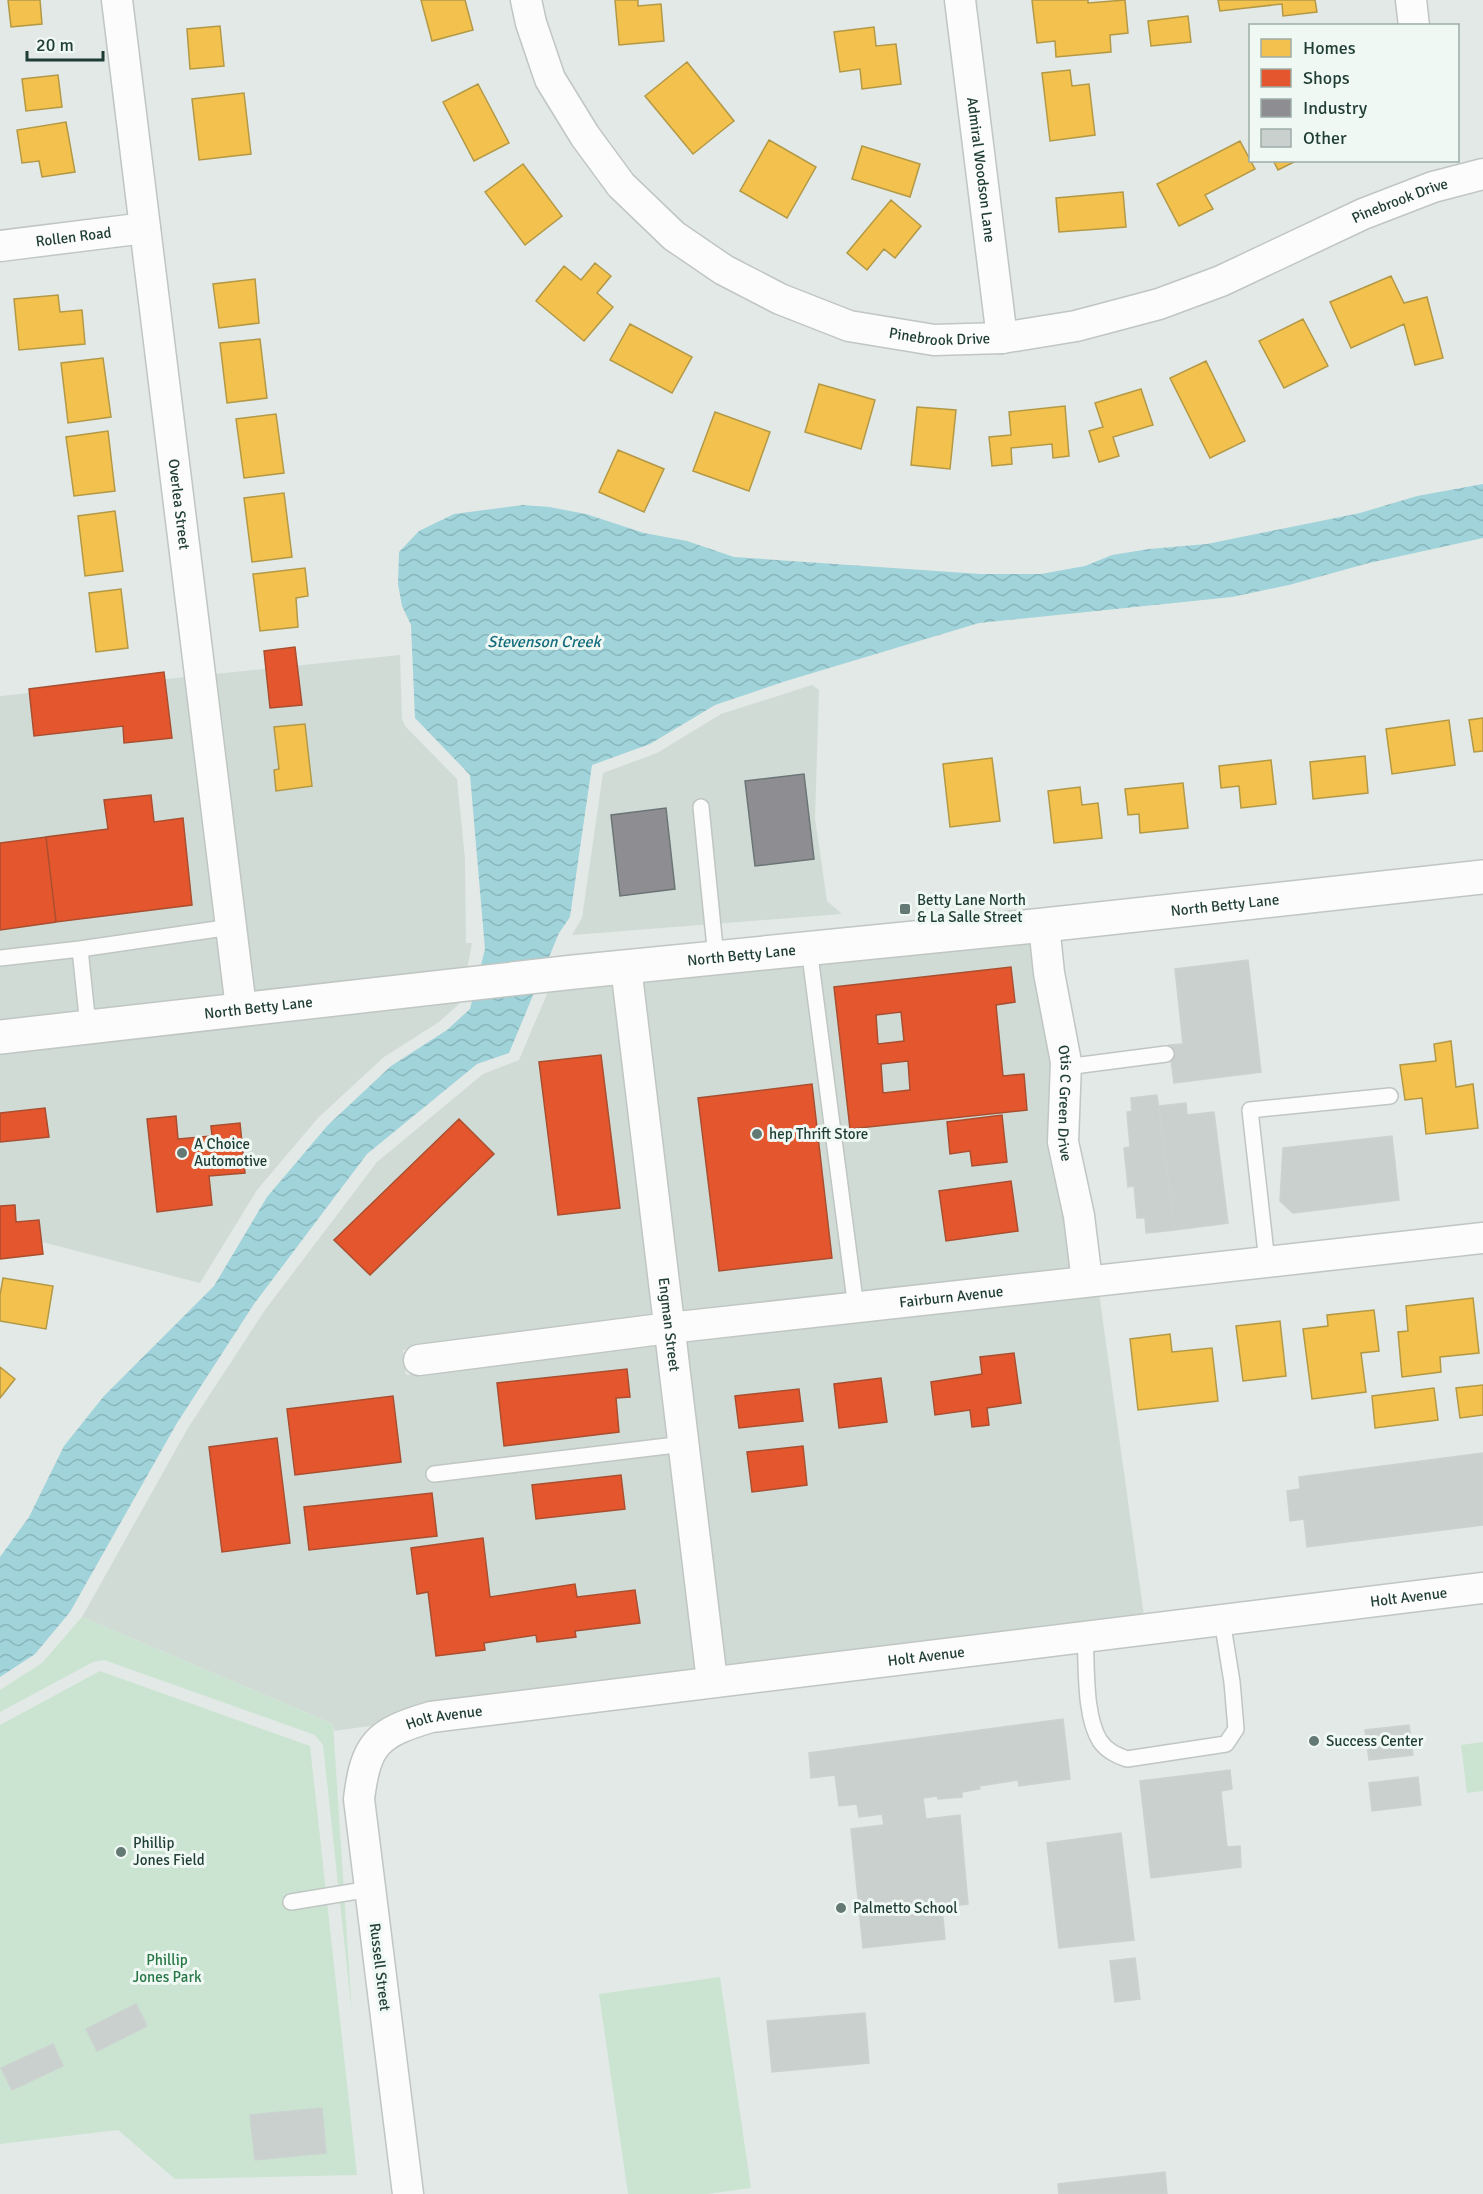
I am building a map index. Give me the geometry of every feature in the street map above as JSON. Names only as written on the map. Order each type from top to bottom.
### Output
[{"type":"street","name":"Overlea Street","points":[[117,0],[241,1008]]},
{"type":"street","name":"Pinebrook Drive","points":[[526,0],[531,23],[550,79],[585,136],[621,185],[674,236],[724,270],[780,299],[849,326],[934,340],[1002,338],[1076,326],[1160,304],[1221,281],[1363,214],[1431,174],[1483,174]]},
{"type":"street","name":"Admiral Woodson Lane","points":[[960,0],[1002,338]]},
{"type":"street","points":[[1411,0],[1414,24]]},
{"type":"street","name":"Rollen Road","points":[[0,246],[145,228]]},
{"type":"street","name":"North Betty Lane","points":[[0,1037],[396,991],[1044,925],[1483,877]]},
{"type":"street","name":"Otis C Green Drive","points":[[1044,925],[1049,973],[1066,1067],[1063,1142],[1079,1216],[1087,1281]]},
{"type":"street","name":"Engman Street","points":[[626,967],[712,1681]]},
{"type":"street","name":"Fairburn Avenue","points":[[419,1360],[1087,1281],[1483,1238]]},
{"type":"street","name":"Holt Avenue","points":[[376,1742],[400,1726],[431,1717],[1483,1588]]},
{"type":"street","name":"Russell Street","points":[[376,1742],[363,1768],[359,1799],[408,2194]]},
{"type":"lane","points":[[701,807],[716,958]]},
{"type":"lane","points":[[0,958],[231,927]]},
{"type":"lane","points":[[809,948],[856,1308]]},
{"type":"lane","points":[[80,949],[88,1026]]},
{"type":"lane","points":[[1066,1067],[1166,1054]]},
{"type":"lane","points":[[1267,1262],[1250,1110],[1390,1096]]},
{"type":"lane","points":[[434,1474],[684,1444]]},
{"type":"lane","points":[[1085,1636],[1088,1698],[1093,1726],[1101,1742],[1112,1754],[1127,1759],[1226,1744],[1236,1729],[1232,1682],[1222,1620]]},
{"type":"lane","points":[[291,1902],[370,1889]]},
{"type":"shaded area","points":[[400,655],[402,719],[405,726],[457,779],[465,859],[466,943],[472,943],[467,970],[254,994],[215,674]]},
{"type":"shaded area","points":[[185,677],[225,997],[0,1024],[0,696]]},
{"type":"shaded area","points":[[812,685],[819,690],[815,818],[827,901],[842,914],[572,935],[582,918],[603,773],[657,753],[721,714]]},
{"type":"shaded area","points":[[1031,939],[1051,1061],[1048,1145],[1064,1218],[1070,1270],[682,1314],[642,978]]},
{"type":"shaded area","points":[[613,981],[653,1317],[403,1350],[406,1375],[656,1343],[696,1670],[429,1704],[396,1713],[377,1725],[334,1731],[333,1724],[82,1617],[188,1428],[265,1310],[377,1162],[483,1074],[519,1060],[550,987]]},
{"type":"shaded area","points":[[460,997],[459,1004],[439,1022],[384,1057],[318,1118],[257,1190],[200,1283],[0,1231],[0,1050]]},
{"type":"shaded area","points":[[1099,1293],[1144,1616],[725,1666],[686,1340]]},
{"type":"green space","points":[[82,1617],[333,1724],[352,2014],[323,1745],[315,1735],[104,1660],[93,1662],[0,1712],[0,1690],[42,1663]]},
{"type":"green space","name":"Phillip Jones Park","points":[[100,1671],[310,1746],[357,2175],[175,2179],[118,2130],[0,2144],[0,1725]]},
{"type":"green space","points":[[1483,1742],[1483,1791],[1467,1793],[1461,1745]]},
{"type":"green space","points":[[720,1977],[751,2188],[707,2194],[628,2194],[599,1994]]},
{"type":"water","name":"Stevenson Creek","points":[[1483,484],[1483,538],[1232,597],[979,623],[786,681],[715,705],[650,744],[592,765],[570,917],[559,933],[509,1053],[477,1064],[367,1154],[254,1304],[177,1423],[70,1612],[35,1654],[0,1677],[0,1557],[29,1517],[64,1446],[104,1396],[214,1286],[267,1197],[328,1125],[391,1066],[447,1030],[470,1009],[485,949],[470,775],[415,718],[411,625],[402,606],[398,584],[399,552],[419,531],[454,514],[523,505],[586,514],[644,533],[687,541],[734,557],[980,574],[1041,574],[1085,566],[1112,555],[1207,544],[1360,513],[1417,496]]},
{"type":"building: Homes","points":[[8,0],[40,0],[42,24],[11,27]]},
{"type":"building: Homes","points":[[421,0],[465,0],[473,30],[432,41]]},
{"type":"building: Homes","points":[[615,0],[638,0],[638,6],[661,4],[664,41],[619,45]]},
{"type":"building: Homes","points":[[1032,0],[1088,0],[1088,3],[1125,0],[1128,33],[1110,35],[1111,52],[1056,57],[1055,41],[1037,43]]},
{"type":"building: Homes","points":[[1218,0],[1315,0],[1317,12],[1283,16],[1282,4],[1220,11]]},
{"type":"building: Homes","points":[[1188,16],[1191,42],[1151,46],[1148,21]]},
{"type":"building: Homes","points":[[220,26],[224,66],[190,69],[187,29]]},
{"type":"building: Homes","points":[[874,27],[876,46],[896,44],[901,84],[862,89],[860,69],[840,72],[834,32]]},
{"type":"building: Homes","points":[[687,62],[734,121],[693,154],[645,96]]},
{"type":"building: Homes","points":[[1070,70],[1072,86],[1089,84],[1095,135],[1050,141],[1042,73]]},
{"type":"building: Homes","points":[[58,75],[62,107],[26,111],[22,79]]},
{"type":"building: Homes","points":[[478,84],[509,143],[474,161],[443,102]]},
{"type":"building: Homes","points":[[244,93],[251,154],[199,160],[192,99]]},
{"type":"building: Homes","points":[[66,122],[75,172],[42,177],[39,161],[22,163],[17,130]]},
{"type":"building: Homes","points":[[769,140],[816,167],[787,218],[740,191]]},
{"type":"building: Homes","points":[[1240,141],[1249,162],[1255,169],[1205,195],[1213,209],[1179,226],[1157,184]]},
{"type":"building: Homes","points":[[862,146],[920,164],[910,197],[852,179]]},
{"type":"building: Homes","points":[[1274,162],[1294,162],[1278,170]]},
{"type":"building: Homes","points":[[523,164],[562,216],[525,245],[485,192]]},
{"type":"building: Homes","points":[[1123,192],[1126,227],[1059,232],[1056,198]]},
{"type":"building: Homes","points":[[891,200],[921,226],[895,258],[884,249],[867,270],[847,253]]},
{"type":"building: Homes","points":[[595,263],[611,276],[597,293],[613,307],[584,341],[536,301],[564,266],[581,280]]},
{"type":"building: Homes","points":[[1391,276],[1404,303],[1427,297],[1443,358],[1415,365],[1404,324],[1351,348],[1330,302]]},
{"type":"building: Homes","points":[[255,279],[259,323],[219,328],[213,284]]},
{"type":"building: Homes","points":[[58,295],[60,312],[82,310],[85,344],[19,350],[14,299]]},
{"type":"building: Homes","points":[[1303,319],[1328,366],[1284,388],[1259,341]]},
{"type":"building: Homes","points":[[630,324],[692,357],[672,393],[610,360]]},
{"type":"building: Homes","points":[[260,339],[267,398],[227,403],[220,343]]},
{"type":"building: Homes","points":[[103,358],[111,417],[68,423],[61,363]]},
{"type":"building: Homes","points":[[1206,361],[1245,441],[1210,458],[1170,378]]},
{"type":"building: Homes","points":[[819,384],[875,400],[861,449],[805,432]]},
{"type":"building: Homes","points":[[1141,389],[1153,425],[1113,437],[1119,456],[1099,462],[1089,431],[1103,427],[1095,403]]},
{"type":"building: Homes","points":[[1065,406],[1069,456],[1053,458],[1052,444],[1011,448],[1012,464],[992,466],[989,437],[1011,435],[1009,412]]},
{"type":"building: Homes","points":[[917,407],[956,410],[950,469],[911,465]]},
{"type":"building: Homes","points":[[715,412],[770,432],[749,491],[693,471]]},
{"type":"building: Homes","points":[[276,414],[284,473],[244,478],[236,419]]},
{"type":"building: Homes","points":[[108,431],[115,491],[74,496],[66,437]]},
{"type":"building: Homes","points":[[618,450],[664,469],[644,512],[599,492]]},
{"type":"building: Homes","points":[[284,493],[292,557],[252,562],[244,498]]},
{"type":"building: Homes","points":[[115,511],[123,571],[85,576],[78,516]]},
{"type":"building: Homes","points":[[305,568],[308,596],[296,598],[298,627],[260,631],[253,574]]},
{"type":"building: Homes","points":[[121,589],[128,648],[96,652],[89,593]]},
{"type":"building: Homes","points":[[1483,718],[1483,751],[1474,752],[1469,720]]},
{"type":"building: Homes","points":[[1449,720],[1455,765],[1392,774],[1386,729]]},
{"type":"building: Homes","points":[[305,724],[312,786],[276,791],[274,770],[279,769],[274,727]]},
{"type":"building: Homes","points":[[1365,756],[1368,793],[1313,799],[1310,762]]},
{"type":"building: Homes","points":[[992,758],[1000,821],[950,827],[943,764]]},
{"type":"building: Homes","points":[[1271,760],[1276,804],[1241,808],[1239,786],[1221,788],[1219,766]]},
{"type":"building: Homes","points":[[1183,783],[1188,828],[1140,833],[1139,814],[1128,815],[1125,789]]},
{"type":"building: Homes","points":[[1080,787],[1082,805],[1098,803],[1102,838],[1054,843],[1048,791]]},
{"type":"building: Homes","points":[[1451,1041],[1456,1087],[1473,1084],[1478,1128],[1426,1134],[1422,1098],[1405,1100],[1400,1065],[1436,1061],[1434,1044]]},
{"type":"building: Homes","points":[[3,1278],[53,1286],[46,1329],[0,1321],[0,1295]]},
{"type":"building: Homes","points":[[1473,1298],[1479,1353],[1440,1357],[1441,1372],[1402,1377],[1398,1332],[1408,1331],[1406,1306]]},
{"type":"building: Homes","points":[[1374,1310],[1379,1351],[1361,1353],[1366,1392],[1312,1399],[1303,1329],[1328,1326],[1327,1315]]},
{"type":"building: Homes","points":[[1280,1321],[1286,1376],[1243,1381],[1236,1326]]},
{"type":"building: Homes","points":[[1170,1334],[1172,1352],[1212,1348],[1218,1401],[1138,1410],[1130,1339]]},
{"type":"building: Homes","points":[[0,1367],[15,1379],[0,1398]]},
{"type":"building: Homes","points":[[1483,1385],[1483,1415],[1460,1418],[1456,1388]]},
{"type":"building: Homes","points":[[1434,1388],[1438,1420],[1375,1428],[1372,1396]]},
{"type":"building: Shops","points":[[295,647],[302,705],[270,708],[264,651]]},
{"type":"building: Shops","points":[[164,672],[172,738],[124,743],[123,726],[34,736],[29,689]]},
{"type":"building: Shops","points":[[151,795],[154,822],[183,818],[192,905],[56,922],[46,837],[108,829],[104,800]]},
{"type":"building: Shops","points":[[46,837],[56,922],[0,930],[0,843]]},
{"type":"building: Shops","points":[[1011,967],[1015,1002],[996,1005],[1003,1076],[1024,1074],[1027,1110],[850,1129],[834,987]],"holes":[[[901,1012],[904,1041],[878,1044],[876,1015]],[[908,1061],[910,1090],[883,1093],[881,1064]]]},
{"type":"building: Shops","points":[[601,1055],[620,1208],[558,1215],[539,1062]]},
{"type":"building: Shops","points":[[812,1084],[832,1258],[719,1271],[698,1098]]},
{"type":"building: Shops","points":[[45,1108],[49,1137],[0,1142],[0,1113]]},
{"type":"building: Shops","points":[[1002,1115],[1007,1162],[972,1166],[970,1151],[950,1154],[947,1122]]},
{"type":"building: Shops","points":[[176,1116],[178,1139],[212,1136],[211,1126],[240,1123],[245,1173],[209,1176],[212,1205],[157,1212],[147,1119]]},
{"type":"building: Shops","points":[[459,1119],[494,1154],[370,1275],[334,1240]]},
{"type":"building: Shops","points":[[1011,1181],[1018,1231],[946,1241],[939,1191]]},
{"type":"building: Shops","points":[[15,1205],[16,1222],[39,1220],[43,1254],[0,1259],[0,1206]]},
{"type":"building: Shops","points":[[1014,1353],[1021,1403],[987,1408],[989,1425],[972,1427],[970,1410],[935,1415],[931,1382],[982,1374],[980,1357]]},
{"type":"building: Shops","points":[[627,1369],[630,1397],[616,1398],[619,1432],[504,1446],[497,1383]]},
{"type":"building: Shops","points":[[881,1378],[887,1422],[839,1428],[834,1384]]},
{"type":"building: Shops","points":[[799,1389],[803,1421],[739,1428],[735,1396]]},
{"type":"building: Shops","points":[[393,1396],[401,1462],[295,1475],[287,1409]]},
{"type":"building: Shops","points":[[277,1438],[290,1543],[222,1552],[209,1447]]},
{"type":"building: Shops","points":[[803,1446],[807,1485],[752,1492],[747,1452]]},
{"type":"building: Shops","points":[[621,1475],[625,1509],[536,1519],[532,1485]]},
{"type":"building: Shops","points":[[432,1493],[437,1536],[309,1550],[304,1507]]},
{"type":"building: Shops","points":[[483,1538],[490,1597],[575,1584],[577,1597],[635,1590],[640,1623],[575,1631],[576,1637],[537,1642],[536,1635],[484,1643],[485,1650],[436,1656],[428,1592],[417,1594],[411,1548]]},
{"type":"building: Industry","points":[[804,774],[814,859],[755,866],[745,781]]},
{"type":"building: Industry","points":[[666,808],[675,889],[620,896],[611,815]]},
{"type":"building: Other","points":[[1248,960],[1261,1072],[1174,1083],[1169,1045],[1183,1044],[1175,969]]},
{"type":"building: Other","points":[[1157,1095],[1175,1230],[1146,1233],[1145,1218],[1137,1218],[1134,1186],[1128,1187],[1124,1148],[1130,1147],[1127,1112],[1132,1111],[1131,1098]]},
{"type":"building: Other","points":[[1186,1103],[1187,1115],[1214,1112],[1228,1223],[1175,1230],[1159,1106]]},
{"type":"building: Other","points":[[1392,1136],[1399,1200],[1293,1213],[1280,1201],[1283,1148]]},
{"type":"building: Other","points":[[1483,1453],[1483,1525],[1307,1547],[1304,1519],[1290,1521],[1287,1491],[1300,1489],[1299,1477]]},
{"type":"building: Other","points":[[1063,1719],[1070,1779],[1019,1786],[1018,1780],[979,1786],[980,1789],[962,1792],[962,1797],[923,1798],[926,1819],[960,1815],[968,1904],[942,1907],[945,1939],[863,1948],[851,1829],[884,1825],[882,1814],[859,1817],[857,1804],[839,1806],[835,1775],[811,1778],[809,1753]]},
{"type":"building: Other","points":[[1409,1725],[1413,1755],[1369,1760],[1365,1730]]},
{"type":"building: Other","points":[[1230,1770],[1232,1789],[1221,1791],[1227,1847],[1240,1846],[1241,1867],[1151,1878],[1140,1781]]},
{"type":"building: Other","points":[[1418,1777],[1421,1805],[1372,1811],[1369,1783]]},
{"type":"building: Other","points":[[1121,1833],[1134,1940],[1059,1948],[1047,1843]]},
{"type":"building: Other","points":[[1135,1958],[1140,1999],[1115,2002],[1110,1961]]},
{"type":"building: Other","points":[[136,2004],[147,2026],[97,2051],[86,2029]]},
{"type":"building: Other","points":[[865,2013],[869,2063],[772,2072],[767,2021]]},
{"type":"building: Other","points":[[53,2044],[63,2066],[12,2090],[1,2068]]},
{"type":"building: Other","points":[[322,2108],[326,2153],[255,2160],[250,2115]]},
{"type":"building: Other","points":[[1165,2172],[1167,2194],[1059,2194],[1058,2184]]},
{"type":"place","name":"Betty Lane North & La Salle Street","points":[[905,909]]},
{"type":"place","name":"hep Thrift Store","points":[[757,1134]]},
{"type":"place","name":"A Choice Automotive","points":[[182,1153]]},
{"type":"place","name":"Success Center","points":[[1314,1741]]},
{"type":"place","name":"Phillip Jones Field","points":[[121,1852]]},
{"type":"place","name":"Palmetto School","points":[[841,1908]]}]
